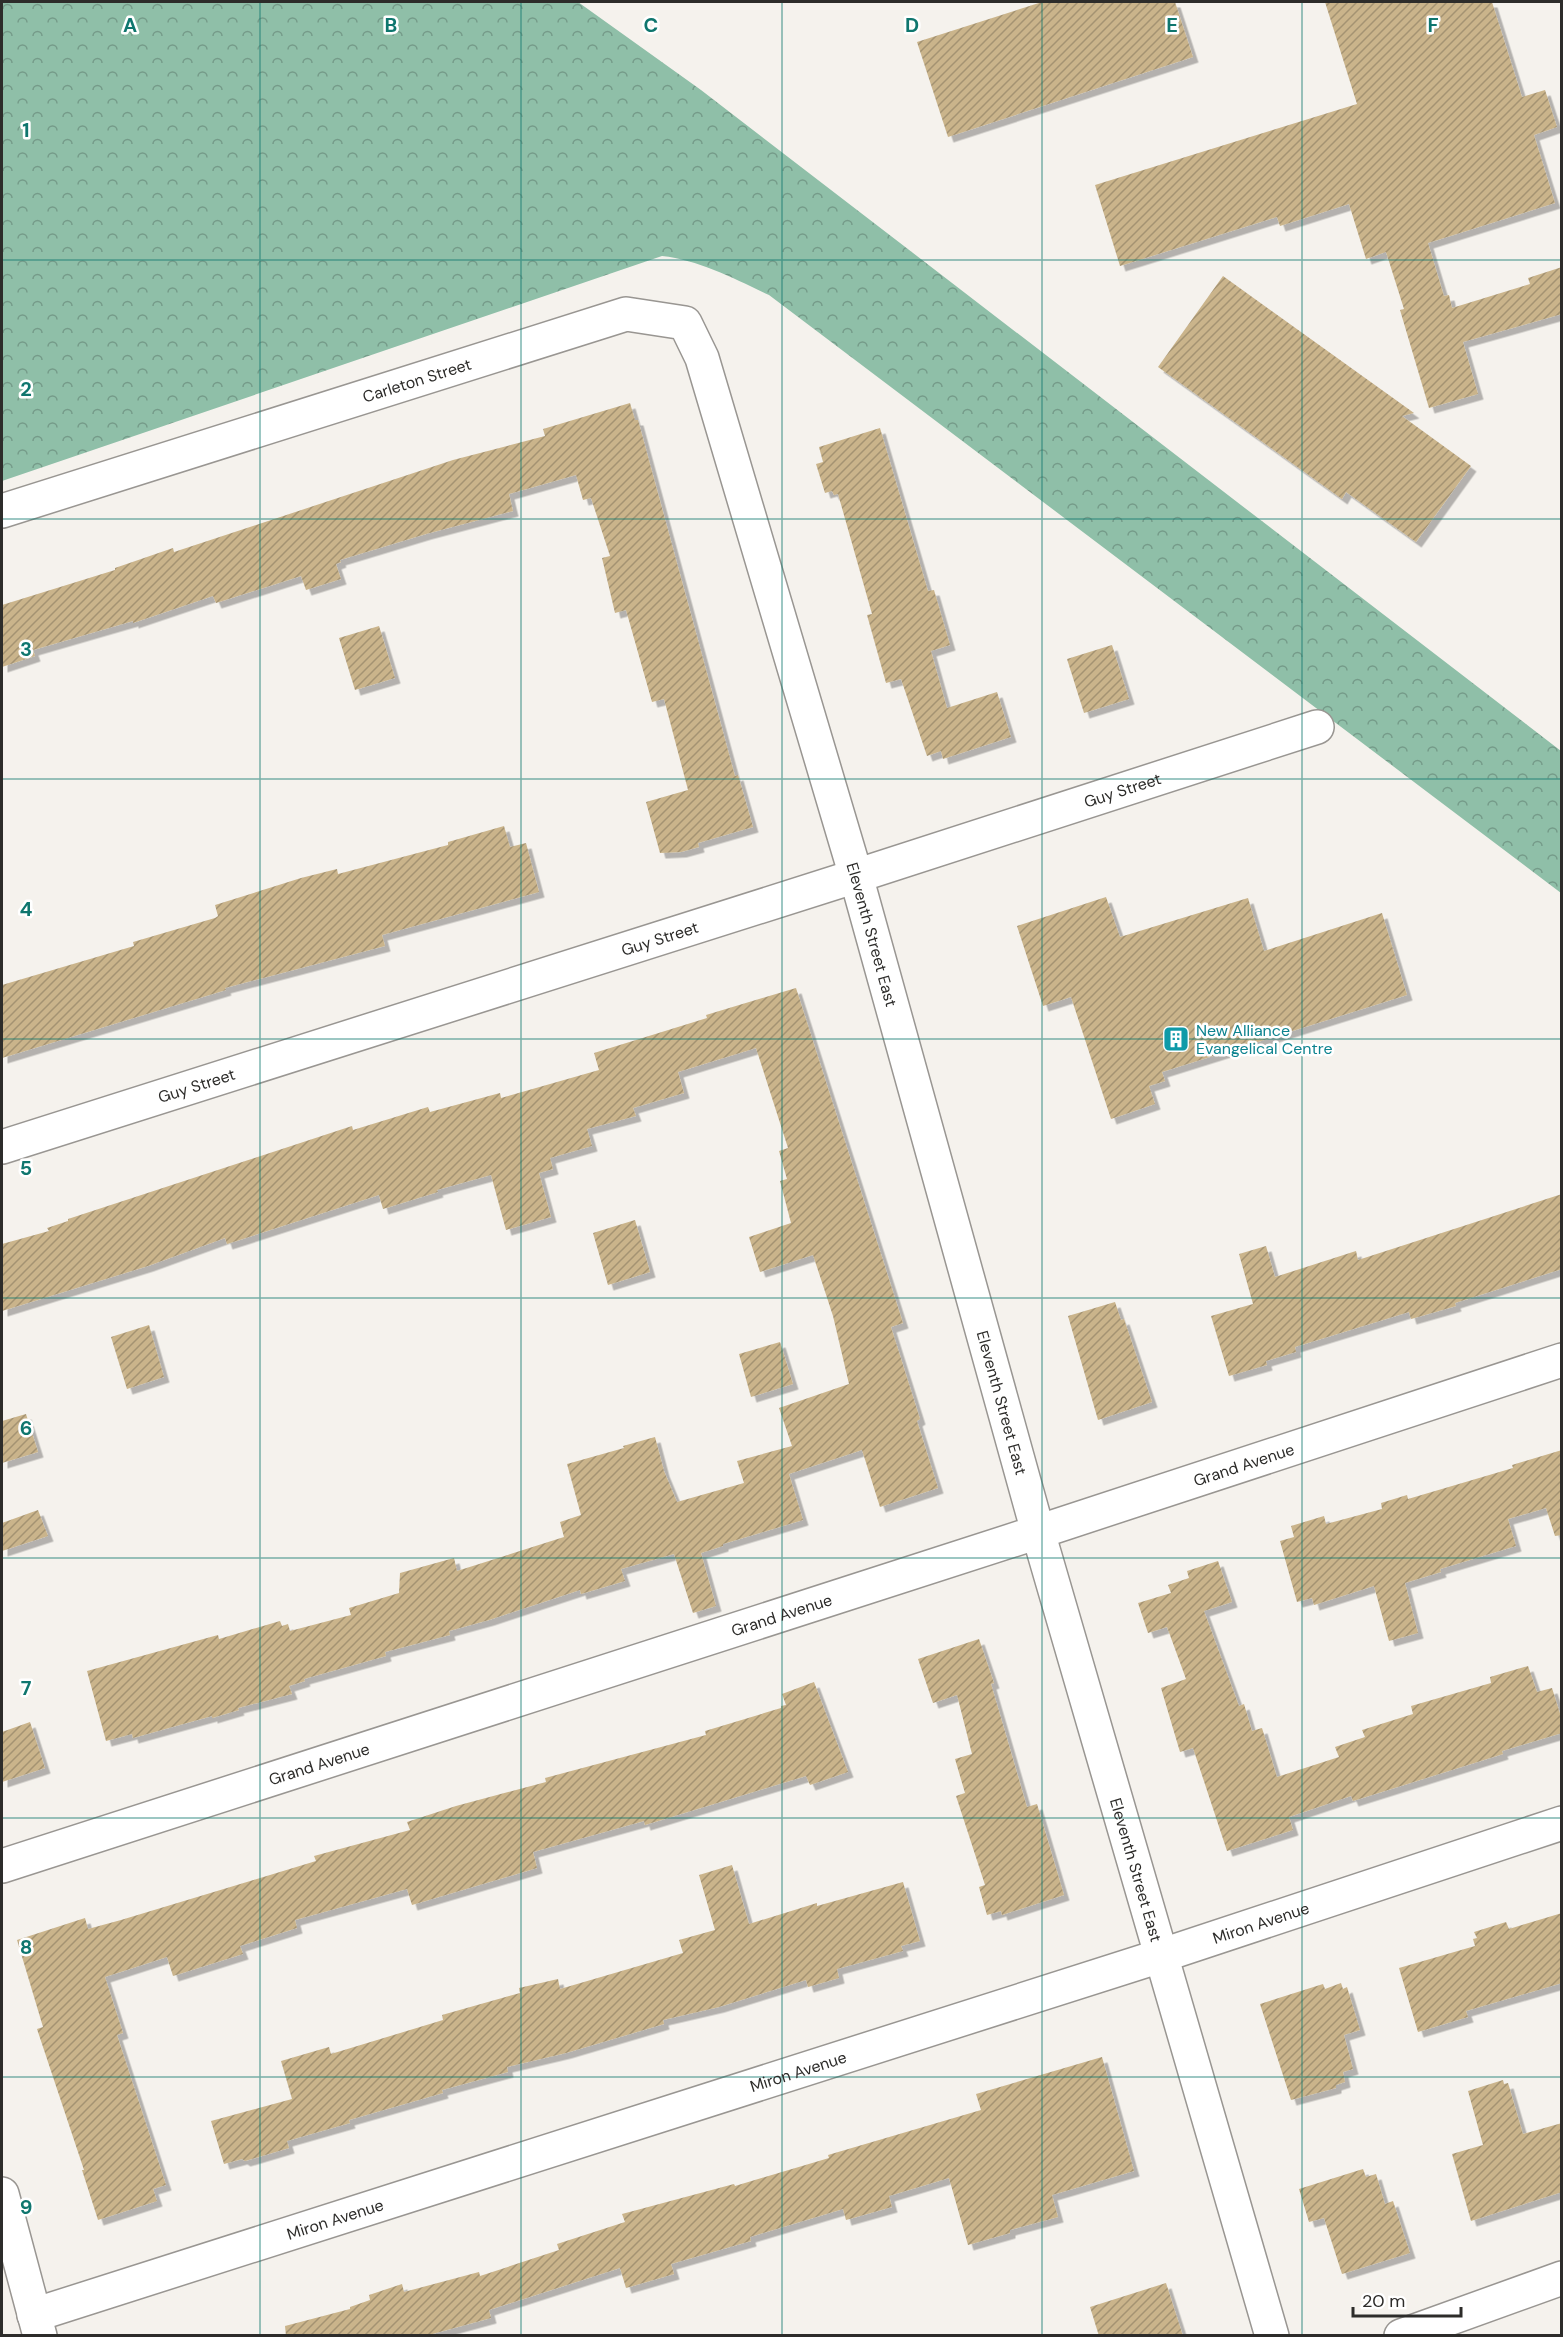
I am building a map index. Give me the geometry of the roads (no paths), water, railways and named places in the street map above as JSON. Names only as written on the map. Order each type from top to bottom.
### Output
[{"type":"street","name":"Carleton Street","points":[[2,511],[626,314],[686,323],[702,358],[735,469]]},
{"type":"street","name":"Eleventh Street East","points":[[735,469],[856,876],[1038,1532],[1272,2336]]},
{"type":"street","name":"Guy Street","points":[[2,1147],[1317,727]]},
{"type":"street","name":"Grand Avenue","points":[[2,1866],[1038,1532],[1562,1360]]},
{"type":"street","name":"Miron Avenue","points":[[37,2325],[1562,1823]]},
{"type":"street","points":[[2,2194],[37,2325]]},
{"type":"street","points":[[1401,2336],[1562,2278]]},
{"type":"place","name":"New Alliance Evangelical Centre","points":[[1176,1039]]}]
